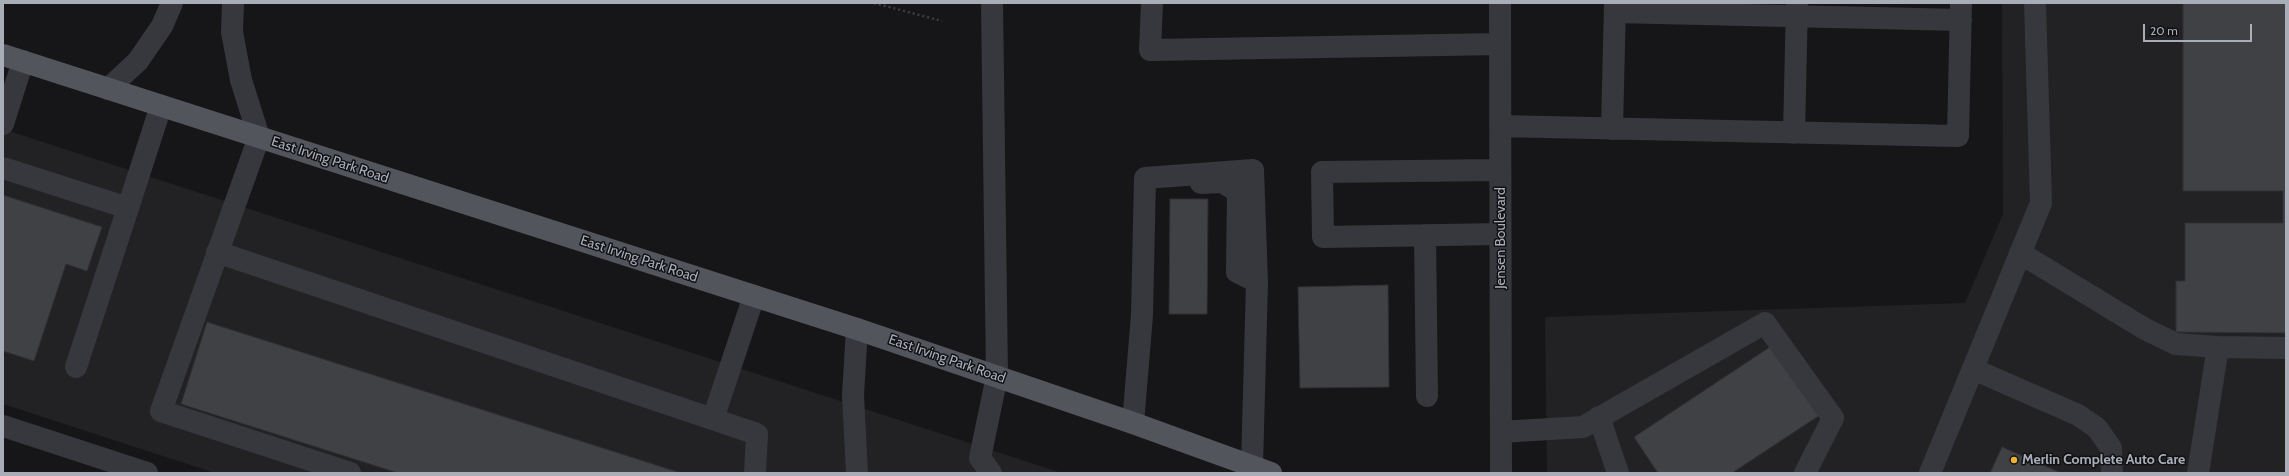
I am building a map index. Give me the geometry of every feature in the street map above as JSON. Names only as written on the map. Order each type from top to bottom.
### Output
[{"type":"main road","name":"East Irving Park Road","points":[[3,55],[857,329],[1133,423],[1261,470]]},
{"type":"street","points":[[108,89],[138,60],[162,26],[172,3]]},
{"type":"street","points":[[233,3],[232,32],[242,80],[259,137],[161,411],[350,473]]},
{"type":"street","points":[[991,473],[980,458],[998,376],[992,3]]},
{"type":"street","points":[[1152,3],[1150,50],[1500,44]]},
{"type":"street","name":"Jensen Boulevard","points":[[1500,3],[1501,473]]},
{"type":"street","points":[[1930,473],[2041,203],[2035,3]]},
{"type":"street","points":[[1500,126],[1612,129],[1794,133],[1958,136],[1961,11],[1615,7],[1612,129]]},
{"type":"street","points":[[1794,133],[1797,9]]},
{"type":"street","points":[[3,124],[24,61]]},
{"type":"street","points":[[76,367],[161,106]]},
{"type":"street","points":[[3,168],[128,208]]},
{"type":"street","points":[[1133,423],[1142,315],[1145,178],[1253,170],[1261,470]]},
{"type":"street","points":[[1500,170],[1322,172],[1323,236],[1500,234]]},
{"type":"street","points":[[1424,235],[1427,396]]},
{"type":"street","points":[[217,252],[758,434],[755,473]]},
{"type":"street","points":[[2020,253],[2146,329],[2176,344],[2218,347],[2286,348]]},
{"type":"street","points":[[713,418],[754,296]]},
{"type":"street","points":[[1501,432],[1583,427],[1765,323],[1833,418],[1805,473]]},
{"type":"street","points":[[857,329],[853,395],[857,473]]},
{"type":"street","points":[[2198,473],[2218,347]]},
{"type":"street","points":[[1973,369],[2078,415],[2097,428],[2111,448],[2112,473]]},
{"type":"street","points":[[1599,417],[1618,473]]},
{"type":"street","points":[[3,426],[147,473]]},
{"type":"path","points":[[874,3],[942,21]]},
{"type":"shaded area","points":[[2002,3],[2286,3],[2286,473],[1547,473],[1545,317],[1965,303],[2003,214]]},
{"type":"shaded area","points":[[3,129],[1062,473],[215,473],[3,404]]},
{"type":"building","points":[[2183,3],[2286,3],[2286,333],[2176,332],[2176,281],[2185,281],[2185,223],[2283,223],[2283,191],[2183,191]]},
{"type":"building","points":[[3,195],[102,227],[87,271],[66,264],[34,361],[3,351]]},
{"type":"building","points":[[1170,199],[1208,199],[1207,314],[1169,314]]},
{"type":"building","points":[[1388,285],[1389,387],[1300,388],[1298,287]]},
{"type":"building","points":[[207,322],[681,473],[398,473],[181,404]]},
{"type":"building","points":[[1773,345],[1820,415],[1732,473],[1658,473],[1634,437]]},
{"type":"building","name":"Merlin Complete Auto Care","points":[[2002,447],[2061,473],[1990,473]]},
{"type":"place","name":"Merlin Complete Auto Care","points":[[2014,460]]}]
